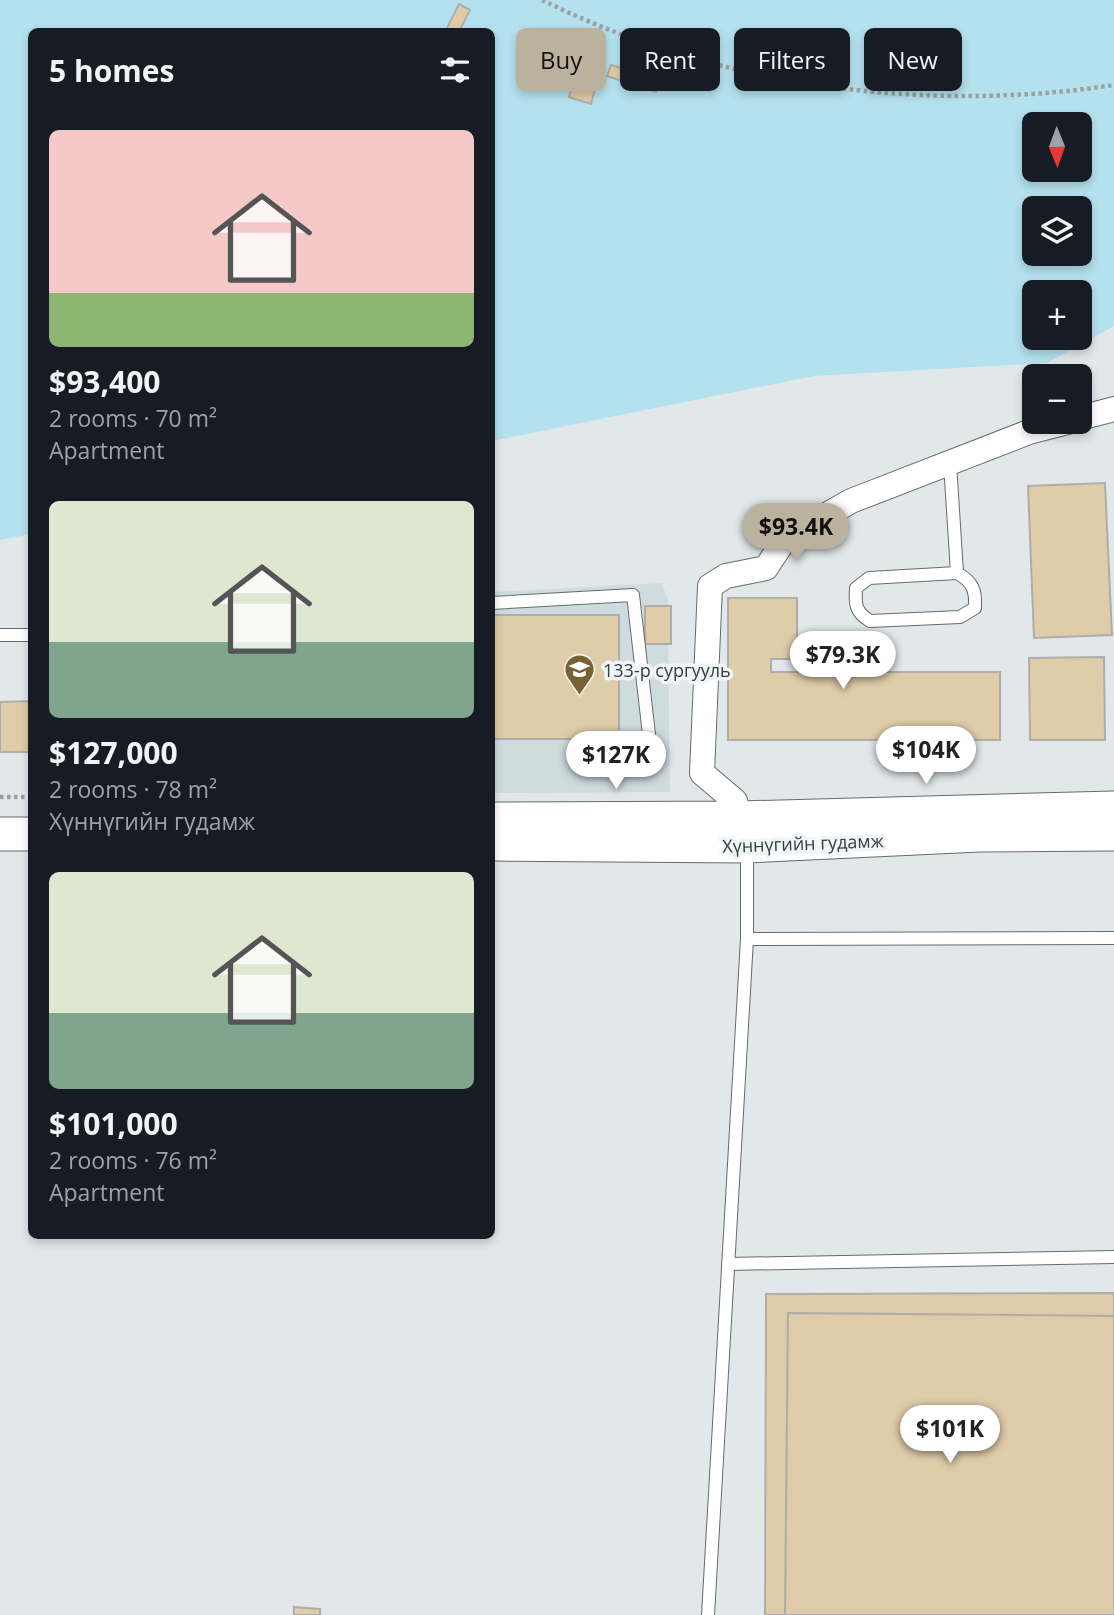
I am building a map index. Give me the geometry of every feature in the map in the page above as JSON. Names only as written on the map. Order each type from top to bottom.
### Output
[{"type":"main road","name":"Хүннүгийн гудамж","points":[[495,844],[743,832],[1114,808]]},
{"type":"main road","name":"Хүннүгийн гудамж","points":[[495,819],[743,832],[1114,834]]},
{"type":"main road","points":[[0,834],[28,834]]},
{"type":"street","points":[[1092,415],[1114,409]]},
{"type":"street","points":[[743,832],[735,801],[702,773],[710,586],[726,576],[766,568],[785,538],[850,501],[1024,434]]},
{"type":"lane","points":[[950,463],[957,573]]},
{"type":"lane","points":[[957,573],[970,580],[976,593],[975,608],[960,617],[870,621],[859,614],[855,603],[856,588],[869,578],[957,573]]},
{"type":"lane","points":[[495,603],[633,596],[651,752]]},
{"type":"lane","points":[[0,635],[28,635]]},
{"type":"lane","points":[[708,1615],[747,939],[743,832]]},
{"type":"lane","points":[[747,939],[1114,938]]},
{"type":"lane","points":[[728,1264],[1114,1257]]},
{"type":"path","points":[[542,0],[682,55],[823,86],[915,94],[981,95],[1047,93],[1114,85]]},
{"type":"path","points":[[0,797],[28,797]]},
{"type":"shaded area","points":[[0,0],[1114,0],[1114,326],[1092,338],[1092,280],[1022,280],[1022,350],[1071,350],[1047,363],[814,376],[495,440],[495,28],[28,28],[28,535],[0,540]]},
{"type":"shaded area","name":"133-р сургууль","points":[[662,583],[668,601],[670,792],[495,793],[495,592]]},
{"type":"building","points":[[459,4],[470,10],[461,28],[447,28]]},
{"type":"building","points":[[611,65],[620,68],[620,80],[607,76]]},
{"type":"building","points":[[571,91],[594,91],[591,104],[569,97]]},
{"type":"building","points":[[1105,483],[1112,635],[1034,638],[1028,486]]},
{"type":"building","points":[[728,598],[797,598],[797,659],[771,659],[771,672],[1000,672],[1000,740],[728,740]]},
{"type":"building","points":[[645,606],[671,606],[671,644],[645,644]]},
{"type":"building","points":[[495,615],[619,615],[619,739],[495,739]]},
{"type":"building","points":[[1104,657],[1105,740],[1030,740],[1029,658]]},
{"type":"building","points":[[28,701],[28,752],[0,752],[0,702]]},
{"type":"building","points":[[1114,1293],[1114,1615],[765,1615],[766,1294]]},
{"type":"building","points":[[788,1313],[1114,1316],[1114,1615],[785,1615]]},
{"type":"building","points":[[294,1607],[320,1609],[320,1615],[294,1615]]},
{"type":"place","name":"133-р сургууль","points":[[580,697]]}]
